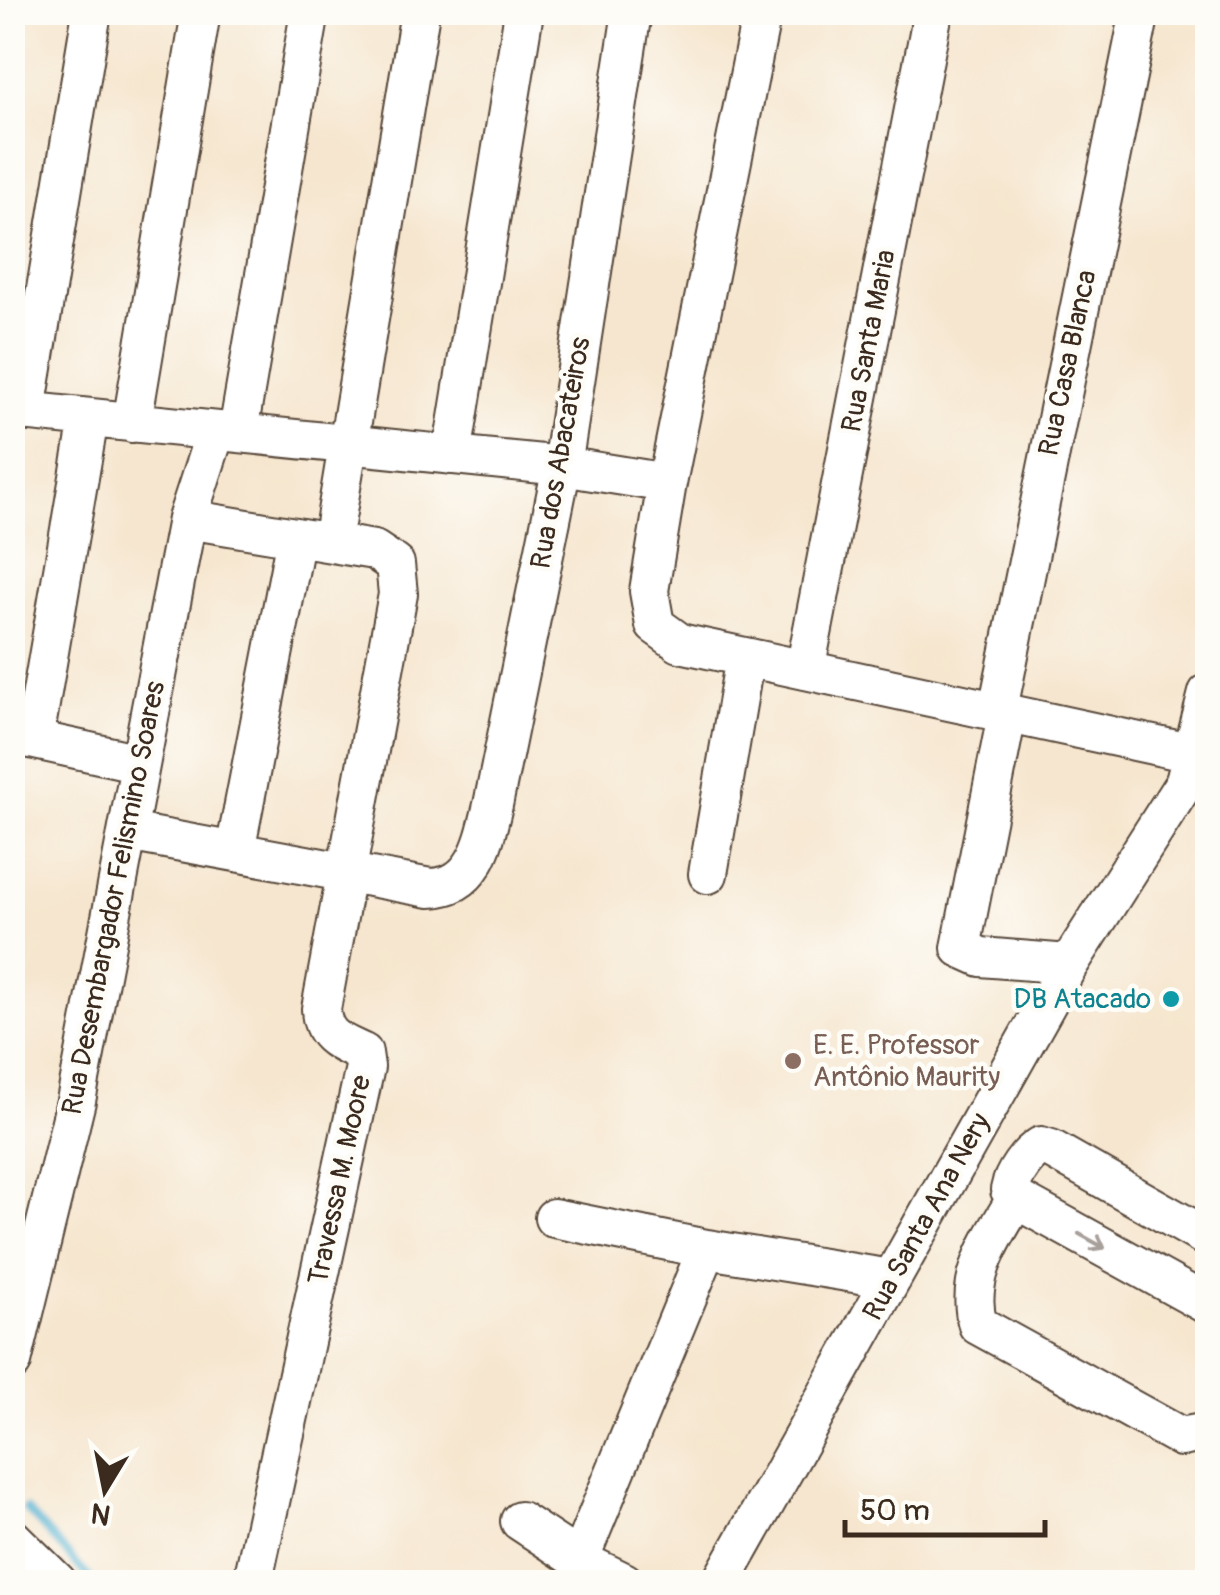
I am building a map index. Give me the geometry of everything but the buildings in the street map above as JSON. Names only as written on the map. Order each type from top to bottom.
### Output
[{"type":"street","points":[[92,12],[19,410],[562,466],[667,483]]},
{"type":"street","points":[[132,422],[201,12]]},
{"type":"street","name":"Rua Desembargador Felismino Soares","points":[[12,1362],[76,1101],[187,520],[226,433],[310,12]]},
{"type":"street","points":[[234,851],[314,540],[349,446],[420,12]]},
{"type":"street","points":[[452,456],[524,12]]},
{"type":"street","name":"Rua dos Abacateiros","points":[[346,875],[430,888],[456,883],[480,852],[562,466],[632,12]]},
{"type":"street","points":[[762,12],[667,483],[649,591],[655,625],[680,643],[1194,754]]},
{"type":"street","name":"Rua Santa Maria","points":[[805,670],[933,12]]},
{"type":"street","name":"Rua Casa Blanca","points":[[1069,964],[982,957],[961,948],[1002,714],[1140,12]]},
{"type":"street","points":[[89,420],[23,737],[140,763]]},
{"type":"street","points":[[187,520],[314,540]]},
{"type":"street","name":"Travessa M. Moore","points":[[252,1580],[365,1067],[363,1053],[336,1040],[321,1022],[322,994],[397,602],[394,564],[374,550],[314,540]]},
{"type":"street","points":[[708,874],[745,658]]},
{"type":"street","name":"Rua Santa Ana Nery","points":[[721,1582],[1069,964],[1185,782],[1208,693]]},
{"type":"street","points":[[128,832],[346,875]]},
{"type":"street","points":[[1208,1238],[1041,1146],[1032,1151],[1012,1182],[1010,1190],[1016,1199],[1208,1305]]},
{"type":"street","points":[[1016,1199],[986,1250],[977,1277],[971,1303],[978,1325],[1181,1438],[1208,1432]]},
{"type":"street","points":[[554,1218],[707,1250],[891,1279]]},
{"type":"street","points":[[578,1560],[707,1250]]},
{"type":"street","points":[[520,1521],[578,1560],[624,1582]]},
{"type":"street","points":[[12,1538],[57,1582]]},
{"type":"waterway","points":[[26,1509],[93,1582]]},
{"type":"place","name":"DB Atacado","points":[[1171,999]]},
{"type":"place","name":"E. E. Professor Antônio Maurity","points":[[793,1061]]}]
